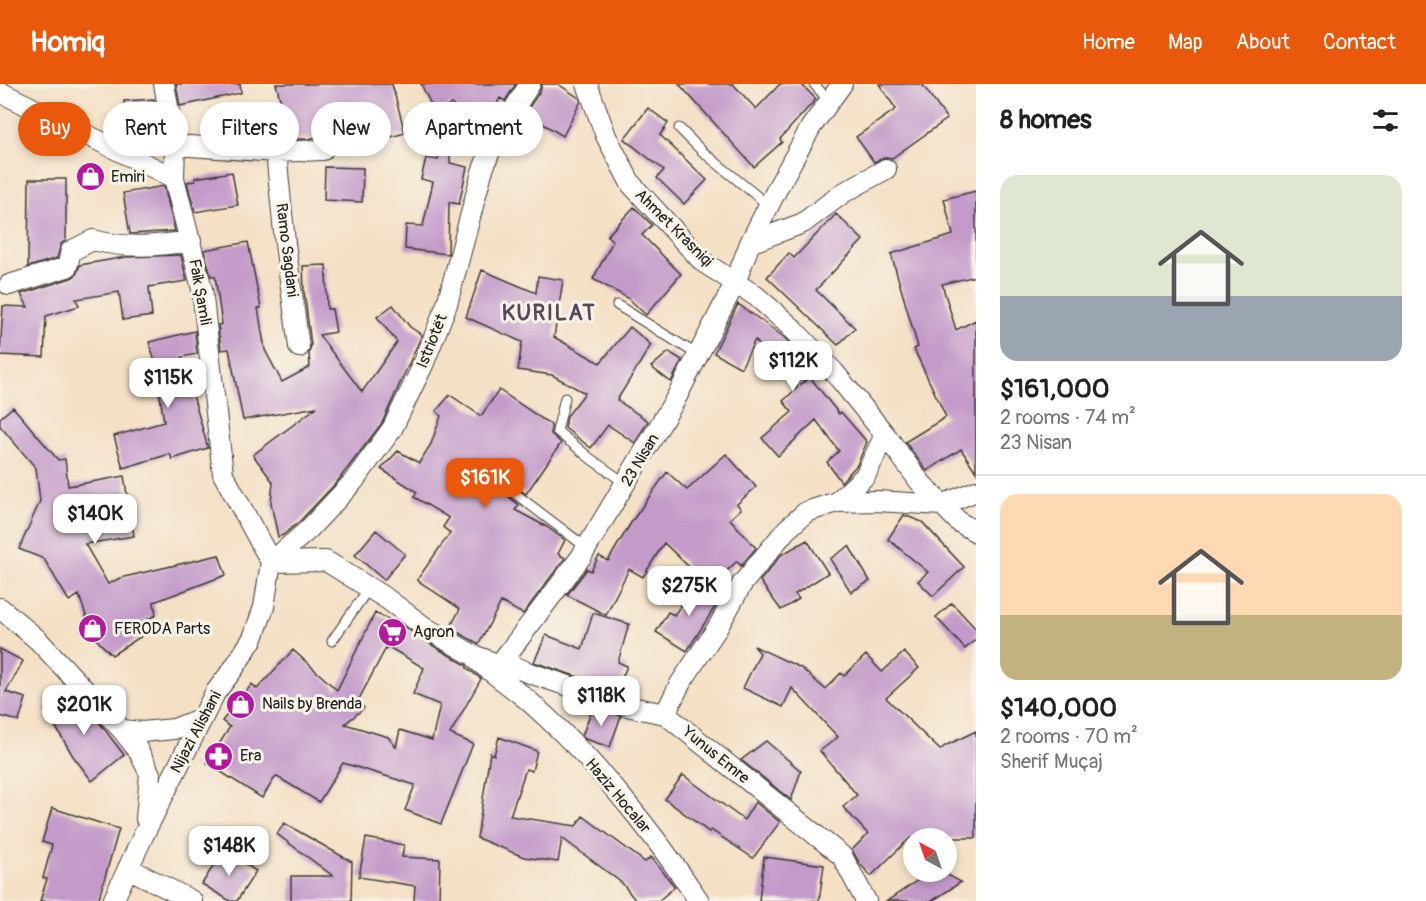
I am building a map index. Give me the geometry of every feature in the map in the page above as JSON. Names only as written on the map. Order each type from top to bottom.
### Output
[{"type":"street","name":"Faik Şamli","points":[[164,84],[167,102]]},
{"type":"street","name":"Istriotët","points":[[271,562],[308,530],[353,482],[392,429],[423,364],[447,304],[482,172],[495,138],[530,84]]},
{"type":"street","name":"Ahmet Krasniqi","points":[[587,84],[606,136],[631,184],[703,262],[756,296],[790,326],[834,372],[920,482],[959,522],[976,532]]},
{"type":"street","name":"23 Nisan","points":[[502,661],[587,548],[675,400],[735,283],[750,243],[769,206],[811,127],[842,84]]},
{"type":"street","points":[[0,92],[174,178]]},
{"type":"street","name":"Faik Şamli","points":[[175,156],[174,178],[202,289],[223,474],[271,562]]},
{"type":"street","name":"Ramo Sagdani","points":[[276,156],[299,347]]},
{"type":"street","points":[[750,243],[803,223],[843,193],[886,169]]},
{"type":"street","points":[[9,285],[67,267],[71,251],[93,240],[112,245],[153,247],[191,241]]},
{"type":"street","points":[[837,502],[865,476],[885,435]]},
{"type":"street","points":[[665,714],[680,684],[718,627],[742,584],[786,530],[806,512],[837,502],[877,501],[942,505],[976,491]]},
{"type":"street","name":"Yunus Emre","points":[[271,562],[326,561],[426,628],[471,654],[497,664],[502,661],[527,672],[631,707],[665,714],[842,856],[866,901]]},
{"type":"street","name":"Nijazi Alishani","points":[[113,901],[215,693],[253,638],[264,607],[271,562]]},
{"type":"street","points":[[0,608],[38,640],[138,750],[150,774],[144,834]]},
{"type":"street","name":"Haziz Hocalar","points":[[471,654],[530,702],[577,747],[642,822],[699,901]]},
{"type":"street","points":[[122,730],[142,732],[174,729],[202,718]]},
{"type":"street","points":[[128,868],[192,901]]},
{"type":"lane","points":[[814,84],[829,102]]},
{"type":"lane","points":[[679,128],[702,151],[769,206]]},
{"type":"lane","points":[[617,305],[699,354]]},
{"type":"lane","points":[[565,398],[557,431],[625,483]]},
{"type":"lane","points":[[513,492],[587,548]]},
{"type":"lane","points":[[332,641],[369,588]]},
{"type":"building","points":[[176,84],[240,84],[241,93],[188,104],[188,102],[179,102]]},
{"type":"building","points":[[276,84],[392,84],[403,134],[391,137],[391,102],[311,102],[311,138],[299,139],[299,102],[281,102]]},
{"type":"building","points":[[421,84],[516,84],[505,101],[500,98],[498,102],[430,102]]},
{"type":"building","points":[[542,84],[558,84],[581,101],[563,136],[543,124],[543,102],[532,102]]},
{"type":"building","points":[[679,84],[733,84],[756,109],[780,84],[801,84],[816,99],[780,139],[782,142],[754,167]]},
{"type":"building","points":[[879,84],[922,84],[947,119],[892,158],[886,157],[874,162],[856,137],[896,109]]},
{"type":"building","points":[[154,99],[154,102],[124,102]]},
{"type":"building","points":[[648,108],[668,123],[660,135],[707,180],[684,204],[657,178],[664,170],[624,139]]},
{"type":"building","points":[[439,156],[450,156],[450,163],[467,167],[459,204],[449,202],[448,254],[405,249],[406,225],[423,226],[433,182],[421,179],[426,158],[438,160]]},
{"type":"building","points":[[325,167],[363,168],[362,202],[324,200]]},
{"type":"building","points":[[232,172],[238,205],[195,212],[187,182],[195,181],[195,178]]},
{"type":"building","points":[[29,179],[66,179],[66,240],[61,244],[57,258],[28,267]]},
{"type":"building","points":[[164,186],[175,231],[130,234],[123,193]]},
{"type":"building","points":[[976,191],[976,276],[942,284],[956,330],[976,320],[976,472],[961,449],[927,471],[905,442],[946,417],[914,349],[918,347],[891,254],[953,235],[944,199]]},
{"type":"building","points":[[634,207],[652,225],[642,235],[681,274],[646,315],[628,298],[593,279],[613,241],[607,236]]},
{"type":"building","points":[[836,214],[863,240],[816,290],[855,328],[838,345],[767,277],[789,253],[794,258]]},
{"type":"building","points":[[248,242],[261,308],[258,308],[265,350],[282,382],[310,367],[311,345],[303,266],[326,265],[327,309],[332,309],[336,332],[319,335],[362,392],[397,342],[377,317],[393,305],[410,327],[422,335],[382,423],[337,482],[300,521],[278,537],[271,503],[273,482],[253,455],[317,407],[243,420],[229,349],[221,350],[218,325],[222,324],[215,276],[211,276],[204,250]]},
{"type":"building","points":[[181,255],[187,281],[149,287],[152,316],[123,320],[119,292],[76,299],[79,306],[46,316],[44,357],[0,355],[3,306],[28,307],[21,294],[71,278],[76,275],[80,265],[126,257]]},
{"type":"building","points":[[482,270],[536,293],[538,276],[563,280],[554,337],[600,363],[630,327],[651,345],[617,400],[648,421],[635,443],[608,425],[591,448],[565,428],[567,416],[585,393],[552,375],[518,370],[522,342],[466,317]]},
{"type":"building","points":[[738,304],[784,337],[815,369],[800,385],[810,377],[839,414],[841,412],[867,442],[857,465],[841,482],[827,462],[839,451],[816,420],[778,456],[762,438],[792,412],[783,401],[798,387],[755,340],[741,368],[714,353]]},
{"type":"building","points":[[195,331],[197,354],[182,357],[208,448],[172,459],[170,454],[123,468],[114,436],[164,422],[159,389],[163,388],[149,342]]},
{"type":"building","points":[[669,352],[682,360],[671,382],[651,367]]},
{"type":"building","points":[[499,390],[551,425],[551,434],[561,443],[526,494],[513,485],[506,492],[519,505],[515,510],[547,527],[565,540],[558,554],[565,558],[523,614],[501,602],[479,644],[450,628],[460,609],[417,580],[450,533],[443,527],[449,518],[414,497],[417,492],[381,469],[398,451],[419,463],[431,444],[441,416],[436,411],[450,395],[481,416]]},
{"type":"building","points":[[13,407],[58,460],[65,459],[68,486],[124,476],[134,536],[85,544],[108,584],[120,578],[219,555],[226,575],[154,602],[156,615],[142,622],[148,632],[112,655],[93,636],[79,595],[69,601],[44,559],[19,549],[40,501],[36,468],[0,426],[0,418]]},
{"type":"building","points":[[726,454],[756,487],[737,504],[741,509],[730,519],[756,548],[741,566],[737,561],[710,587],[664,543],[643,577],[629,569],[606,615],[567,595],[587,569],[591,571],[599,556],[608,561],[632,521],[667,472],[687,490]]},
{"type":"building","points":[[904,515],[922,522],[964,567],[933,596],[918,581],[928,572],[888,539]]},
{"type":"building","points":[[376,530],[405,554],[384,580],[355,555]]},
{"type":"building","points":[[807,540],[828,573],[795,594],[799,599],[781,610],[760,581],[781,555]]},
{"type":"building","points":[[849,546],[870,581],[851,592],[830,559]]},
{"type":"building","points":[[699,581],[720,599],[687,651],[656,632],[668,612],[674,615]]},
{"type":"building","points":[[952,603],[976,629],[976,639],[965,649],[936,617]]},
{"type":"building","points":[[375,613],[405,627],[466,665],[481,679],[450,734],[473,744],[441,824],[405,810],[415,785],[343,763],[319,802],[276,776],[262,798],[207,763],[230,727],[222,721],[252,684],[257,689],[293,650],[337,690]],"holes":[[[387,646],[424,668],[413,694],[440,705],[432,740],[400,730],[396,747],[388,737],[345,724],[364,708],[358,701]]]},
{"type":"building","points":[[593,613],[629,624],[618,662],[627,666],[617,690],[534,662],[546,635],[582,649]]},
{"type":"building","points":[[754,646],[801,668],[825,689],[841,673],[844,676],[866,655],[882,672],[904,652],[919,668],[886,698],[940,750],[976,731],[976,838],[957,838],[957,828],[903,828],[903,845],[871,876],[860,864],[852,850],[868,834],[843,807],[857,795],[820,751],[838,737],[792,688],[783,707],[743,688],[760,653]]},
{"type":"building","points":[[0,649],[23,661],[6,692],[26,698],[19,721],[0,716]]},
{"type":"building","points":[[71,693],[102,726],[124,755],[92,781],[73,756],[45,709]]},
{"type":"building","points":[[593,707],[621,716],[610,747],[582,736]]},
{"type":"building","points":[[499,737],[537,751],[532,771],[526,769],[510,816],[576,826],[583,816],[645,862],[651,857],[675,887],[658,901],[636,901],[622,883],[562,838],[558,862],[524,857],[477,838],[490,753],[494,755]]},
{"type":"building","points":[[766,741],[801,771],[791,800],[741,760]]},
{"type":"building","points":[[683,775],[744,820],[755,802],[780,822],[753,858],[711,830],[709,832],[665,799]]},
{"type":"building","points":[[52,808],[119,829],[98,901],[40,901],[47,879],[43,878],[52,845],[42,842]]},
{"type":"building","points":[[284,823],[352,862],[351,901],[291,901],[291,876],[333,876],[277,834]]},
{"type":"building","points":[[366,838],[404,845],[402,857],[440,859],[439,901],[414,901],[415,886],[359,877]]},
{"type":"building","points":[[223,850],[256,871],[237,901],[230,901],[202,884]]},
{"type":"building","points":[[764,857],[824,865],[819,901],[759,901]]},
{"type":"building","points":[[957,880],[961,882],[932,901],[887,901],[915,882],[957,882]]},
{"type":"place","name":"Emiri","points":[[90,177]]},
{"type":"place","name":"FERODA Parts","points":[[93,629]]},
{"type":"place","name":"Agron","points":[[392,632]]},
{"type":"place","name":"Nails by Brenda","points":[[241,704]]},
{"type":"place","name":"Era","points":[[219,756]]},
{"type":"district","name":"KURILAT","points":[[549,313]]}]
